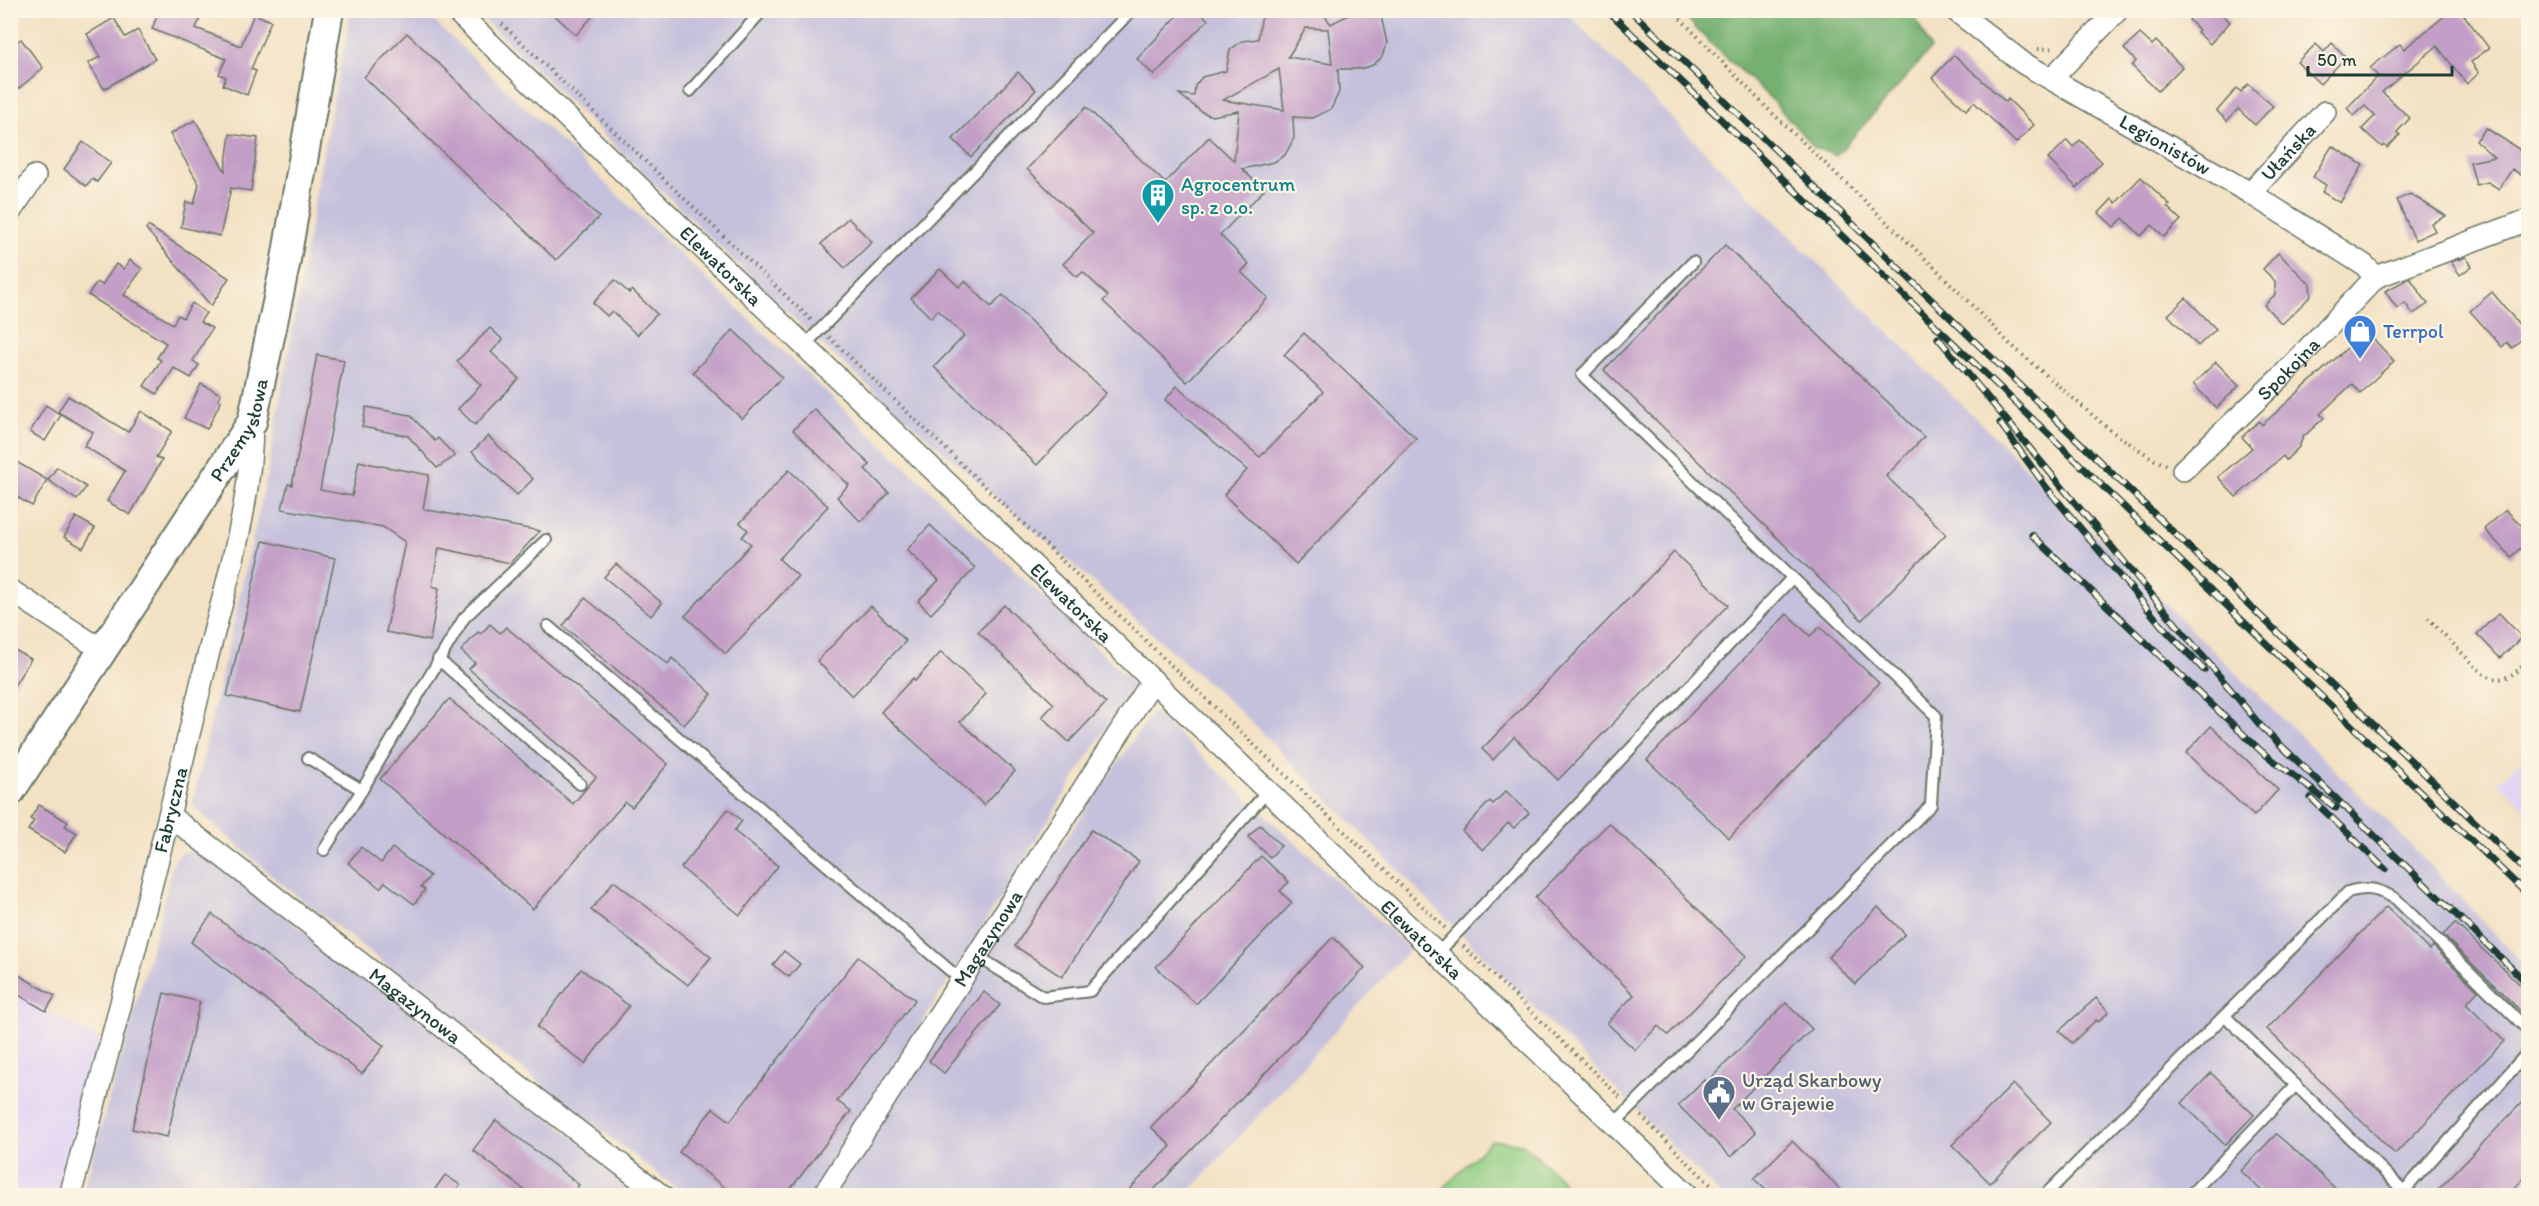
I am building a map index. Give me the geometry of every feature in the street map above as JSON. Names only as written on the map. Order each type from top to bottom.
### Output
[{"type":"street","name":"Przemysłowa","points":[[10,792],[252,422],[285,266],[329,10]]},
{"type":"street","name":"Elewatorska","points":[[455,10],[1689,1196]]},
{"type":"street","name":"Legionistów","points":[[1955,10],[2023,63],[2250,193],[2364,265],[2376,277]]},
{"type":"street","points":[[2052,78],[2118,10]]},
{"type":"street","name":"Ułańska","points":[[2250,193],[2325,112]]},
{"type":"street","points":[[10,212],[35,176]]},
{"type":"street","name":"Spokojna","points":[[2183,470],[2282,376],[2376,277],[2529,220]]},
{"type":"street","name":"Fabryczna","points":[[70,1196],[170,816],[242,516],[252,453],[252,422]]},
{"type":"street","points":[[205,492],[225,491],[234,498],[242,516]]},
{"type":"street","points":[[10,590],[88,641],[104,647]]},
{"type":"street","name":"Magazynowa","points":[[823,1196],[1153,681]]},
{"type":"street","name":"Magazynowa","points":[[170,816],[650,1192]]},
{"type":"lane","points":[[690,91],[763,10]]},
{"type":"lane","points":[[804,346],[1131,10]]},
{"type":"lane","points":[[1614,1124],[1931,805],[1936,716],[1582,375],[1693,262]]},
{"type":"lane","points":[[324,850],[464,618],[546,540]]},
{"type":"lane","points":[[1437,954],[1792,578]]},
{"type":"lane","points":[[548,626],[961,980]]},
{"type":"lane","points":[[438,659],[580,784]]},
{"type":"lane","points":[[308,758],[362,790]]},
{"type":"lane","points":[[977,956],[1043,998],[1090,991],[1268,791]]},
{"type":"lane","points":[[2044,1196],[2348,892],[2362,887],[2378,889],[2396,899],[2529,1030]]},
{"type":"lane","points":[[2225,1016],[2406,1193],[2529,1053]]},
{"type":"lane","points":[[2189,1196],[2296,1085]]},
{"type":"path","points":[[1672,10],[1766,107],[1933,266],[2010,344],[2111,431],[2155,460],[2183,470]]},
{"type":"path","points":[[496,19],[1722,1196]]},
{"type":"path","points":[[2428,618],[2485,676],[2500,679],[2516,674],[2529,661]]},
{"type":"shaded area","points":[[351,11],[423,11],[1134,683],[815,1195],[685,1195],[278,881],[192,805],[267,476],[323,152]]},
{"type":"shaded area","points":[[475,11],[1565,11],[1748,195],[2399,833],[2528,969],[2528,1195],[1721,1195],[1238,709],[820,343]]},
{"type":"shaded area","points":[[1153,711],[1410,949],[1186,1195],[822,1196]]},
{"type":"shaded area","points":[[2528,754],[2528,811],[2498,782]]},
{"type":"shaded area","points":[[197,850],[650,1195],[82,1196],[158,925],[173,863],[180,853]]},
{"type":"shaded area","points":[[10,990],[100,1040],[58,1195],[11,1195]]},
{"type":"green space","points":[[1680,11],[1912,11],[1931,49],[1836,156],[1814,147],[1770,98],[1708,41]]},
{"type":"green space","points":[[1491,1140],[1523,1144],[1560,1178],[1570,1195],[1437,1195]]},
{"type":"building","points":[[159,10],[204,10],[196,28],[241,46],[254,14],[271,21],[251,69],[256,71],[247,95],[223,85],[226,77],[219,74],[226,59],[152,29]]},
{"type":"building","points":[[549,10],[598,10],[576,35]]},
{"type":"building","points":[[1183,10],[1198,10],[1208,20],[1154,75],[1137,59]]},
{"type":"building","name":"Agrocentrum sp. z o.o.","points":[[1268,10],[1295,10],[1301,16],[1312,10],[1320,10],[1331,24],[1352,13],[1381,16],[1387,43],[1383,56],[1373,65],[1361,69],[1338,69],[1339,92],[1331,109],[1313,118],[1293,117],[1294,138],[1285,155],[1274,162],[1242,169],[1264,190],[1220,235],[1249,264],[1241,272],[1268,298],[1187,382],[1103,301],[1108,296],[1083,272],[1077,277],[1063,264],[1093,233],[1027,169],[1086,107],[1165,183],[1209,137],[1234,161],[1239,111],[1212,116],[1202,112],[1179,94],[1194,96],[1195,86],[1202,77],[1226,71],[1230,50],[1242,41],[1258,39],[1261,20]],"holes":[[[1306,28],[1328,29],[1332,64],[1288,57]],[[1279,69],[1284,110],[1223,100]]]},
{"type":"building","points":[[2198,10],[2218,10],[2230,22],[2210,44],[2197,32],[2199,30],[2189,20]]},
{"type":"building","points":[[2452,10],[2460,10],[2489,48],[2471,62],[2479,73],[2467,84],[2437,46],[2382,92],[2410,118],[2397,132],[2400,135],[2387,148],[2384,145],[2382,147],[2362,129],[2375,116],[2365,106],[2354,116],[2347,108],[2378,76],[2370,68],[2400,44],[2404,49]]},
{"type":"building","points":[[114,18],[125,37],[138,30],[155,59],[104,89],[88,63],[100,57],[87,34]]},
{"type":"building","points":[[407,33],[599,217],[556,260],[364,77]]},
{"type":"building","points":[[2140,34],[2152,45],[2156,41],[2182,67],[2158,91],[2132,66],[2136,61],[2124,49]]},
{"type":"building","points":[[21,39],[43,68],[10,96],[10,47]]},
{"type":"building","points":[[2332,43],[2346,57],[2320,84],[2297,62],[2316,44],[2324,52]]},
{"type":"building","points":[[1954,55],[2006,102],[2008,99],[2034,125],[2016,143],[1974,102],[1966,110],[1932,78]]},
{"type":"building","points":[[1018,72],[1036,90],[971,157],[953,139]]},
{"type":"building","points":[[2248,84],[2273,106],[2255,125],[2238,109],[2227,121],[2217,111],[2237,88],[2241,92]]},
{"type":"building","points":[[195,120],[225,171],[230,134],[258,138],[251,191],[231,188],[220,236],[181,227],[186,202],[194,204],[199,184],[170,134]]},
{"type":"building","points":[[2486,128],[2520,150],[2525,149],[2523,152],[2529,156],[2529,180],[2512,169],[2499,189],[2488,182],[2476,185],[2470,162],[2494,157],[2476,141]]},
{"type":"building","points":[[2067,140],[2073,147],[2080,140],[2102,162],[2077,188],[2048,159]]},
{"type":"building","points":[[83,142],[111,163],[97,182],[92,179],[86,186],[64,169]]},
{"type":"building","points":[[2332,146],[2363,165],[2340,203],[2322,192],[2326,185],[2313,177]]},
{"type":"building","points":[[2141,177],[2170,205],[2167,207],[2181,220],[2164,237],[2152,225],[2141,236],[2123,218],[2114,227],[2099,213],[2112,199],[2116,203]]},
{"type":"building","points":[[2410,194],[2446,216],[2431,223],[2435,231],[2415,240],[2397,200]]},
{"type":"building","points":[[848,218],[872,242],[845,268],[821,244]]},
{"type":"building","points":[[148,226],[229,278],[211,306],[146,229]]},
{"type":"building","points":[[1725,245],[1924,437],[1886,476],[1946,534],[1862,620],[1604,370]]},
{"type":"building","points":[[2278,253],[2310,284],[2311,296],[2282,324],[2264,305],[2275,295],[2275,281],[2263,269]]},
{"type":"building","points":[[2466,257],[2472,266],[2460,275],[2451,262]]},
{"type":"building","points":[[130,260],[142,269],[124,295],[173,324],[178,315],[183,318],[192,303],[206,313],[200,322],[212,328],[193,361],[199,365],[191,378],[174,368],[157,394],[144,386],[161,360],[157,358],[166,343],[88,295],[97,282],[102,285],[116,264],[124,269]]},
{"type":"building","points":[[940,269],[959,287],[965,281],[991,307],[1003,295],[1106,393],[1037,465],[934,367],[964,336],[938,310],[931,318],[911,298]]},
{"type":"building","points":[[2410,278],[2428,304],[2413,314],[2405,303],[2397,309],[2385,291]]},
{"type":"building","points":[[615,280],[629,293],[632,290],[657,314],[637,335],[612,311],[607,316],[593,303]]},
{"type":"building","points":[[2492,292],[2527,334],[2512,348],[2507,342],[2502,347],[2470,311]]},
{"type":"building","points":[[2186,298],[2216,329],[2198,346],[2168,315]]},
{"type":"building","points":[[490,328],[503,340],[491,352],[519,379],[475,425],[458,409],[481,385],[457,361]]},
{"type":"building","points":[[733,330],[782,377],[742,419],[693,372]]},
{"type":"building","points":[[2366,331],[2394,361],[2360,393],[2352,384],[2320,414],[2324,418],[2303,437],[2299,447],[2286,460],[2283,456],[2236,497],[2218,477],[2252,448],[2242,437],[2259,421],[2262,425]]},
{"type":"building","points":[[1304,333],[1416,438],[1296,564],[1224,495],[1247,470],[1165,400],[1177,386],[1260,457],[1323,392],[1284,355]]},
{"type":"building","points":[[317,355],[344,360],[320,490],[352,496],[359,461],[429,475],[423,509],[540,531],[510,563],[439,548],[432,586],[439,588],[430,641],[386,632],[405,542],[383,527],[282,509],[288,484],[292,485]]},
{"type":"building","points":[[2216,362],[2239,386],[2216,408],[2193,384]]},
{"type":"building","points":[[201,384],[221,394],[218,400],[221,401],[207,429],[184,418]]},
{"type":"building","points":[[68,396],[128,432],[141,411],[172,431],[156,457],[162,460],[130,515],[107,501],[125,471],[84,446],[93,432],[58,412]]},
{"type":"building","points":[[46,405],[61,415],[45,441],[30,432]]},
{"type":"building","points":[[366,407],[410,415],[435,441],[438,438],[455,456],[437,468],[408,436],[362,427]]},
{"type":"building","points":[[814,409],[870,465],[865,469],[889,493],[861,522],[837,497],[849,485],[793,430]]},
{"type":"building","points":[[488,436],[533,479],[517,495],[472,452]]},
{"type":"building","points":[[10,458],[47,480],[32,506],[10,493]]},
{"type":"building","points":[[57,467],[86,487],[77,500],[48,480]]},
{"type":"building","points":[[789,470],[828,506],[779,559],[798,576],[726,654],[685,616],[751,544],[742,537],[748,530],[740,523]]},
{"type":"building","points":[[2506,510],[2529,533],[2529,540],[2511,557],[2484,529]]},
{"type":"building","points":[[76,517],[95,528],[83,548],[64,537]]},
{"type":"building","points":[[930,525],[975,568],[931,614],[918,601],[939,580],[907,550]]},
{"type":"building","points":[[263,541],[335,558],[300,712],[227,696]]},
{"type":"building","points":[[1674,552],[1728,605],[1558,780],[1514,737],[1493,760],[1482,749]]},
{"type":"building","points":[[616,564],[662,603],[651,616],[604,577]]},
{"type":"building","points":[[585,598],[668,664],[672,658],[712,694],[684,725],[563,626]]},
{"type":"building","points":[[1004,605],[1106,703],[1069,742],[1042,717],[1054,704],[978,632]]},
{"type":"building","points":[[871,606],[906,641],[852,696],[817,661]]},
{"type":"building","points":[[2499,613],[2522,637],[2500,658],[2477,634]]},
{"type":"building","points":[[1787,614],[1810,636],[1820,627],[1879,683],[1729,838],[1647,760]]},
{"type":"building","points":[[490,624],[500,633],[506,627],[668,764],[632,807],[625,802],[533,909],[380,779],[449,699],[573,804],[596,777],[469,669],[475,663],[461,651],[478,632],[481,634]]},
{"type":"building","points":[[10,647],[31,659],[10,692]]},
{"type":"building","points":[[941,652],[986,694],[960,722],[1015,771],[984,805],[881,712],[913,678],[915,681]]},
{"type":"building","points":[[2211,726],[2278,790],[2254,816],[2186,753]]},
{"type":"building","points":[[1506,791],[1529,813],[1514,828],[1508,823],[1483,850],[1462,831],[1490,801],[1493,804]]},
{"type":"building","points":[[39,805],[68,822],[65,826],[77,833],[65,852],[28,830],[34,821],[30,819]]},
{"type":"building","points":[[728,809],[742,821],[734,831],[778,866],[740,915],[681,868]]},
{"type":"building","points":[[1609,823],[1746,956],[1668,1035],[1658,1026],[1635,1050],[1607,1023],[1634,995],[1535,898]]},
{"type":"building","points":[[1260,825],[1281,846],[1270,857],[1248,837]]},
{"type":"building","points":[[1091,830],[1139,861],[1062,977],[1015,946]]},
{"type":"building","points":[[361,847],[381,863],[392,848],[430,876],[421,887],[425,890],[414,904],[385,882],[380,888],[348,863]]},
{"type":"building","points":[[1261,856],[1289,882],[1280,891],[1292,903],[1196,1004],[1156,967]]},
{"type":"building","points":[[614,881],[711,957],[688,985],[591,910]]},
{"type":"building","points":[[1878,907],[1905,934],[1855,984],[1828,957]]},
{"type":"building","points":[[2386,907],[2430,950],[2433,946],[2478,991],[2466,1004],[2504,1041],[2395,1154],[2267,1029]]},
{"type":"building","points":[[212,914],[384,1046],[362,1074],[191,942]]},
{"type":"building","points":[[2455,923],[2529,993],[2529,1019],[2443,935]]},
{"type":"building","points":[[1333,937],[1365,968],[1148,1196],[1123,1196],[1171,1146],[1151,1127]]},
{"type":"building","points":[[784,951],[800,964],[789,977],[773,965]]},
{"type":"building","points":[[858,957],[915,1000],[837,1101],[851,1111],[785,1196],[736,1196],[679,1152],[713,1108],[730,1121]]},
{"type":"building","points":[[581,969],[629,1006],[585,1064],[537,1027]]},
{"type":"building","points":[[10,970],[55,996],[46,1011],[10,990]]},
{"type":"building","points":[[984,992],[1000,1005],[944,1073],[929,1061]]},
{"type":"building","points":[[164,993],[200,1002],[167,1137],[132,1129]]},
{"type":"building","points":[[2096,998],[2109,1012],[2098,1022],[2096,1020],[2072,1043],[2059,1031]]},
{"type":"building","points":[[1786,1003],[1812,1029],[1732,1109],[1756,1132],[1731,1157],[1678,1105],[1704,1080],[1706,1083]]},
{"type":"building","points":[[2211,1073],[2254,1115],[2225,1145],[2182,1103]]},
{"type":"building","points":[[2013,1084],[2051,1122],[1990,1183],[1952,1145]]},
{"type":"building","points":[[2529,1095],[2529,1173],[2507,1196],[2432,1196]]},
{"type":"building","points":[[496,1120],[579,1185],[571,1196],[532,1196],[473,1150]]},
{"type":"building","points":[[2276,1134],[2343,1196],[2267,1196],[2241,1171]]},
{"type":"building","points":[[1792,1141],[1847,1196],[1771,1196],[1754,1179]]},
{"type":"building","points":[[445,1175],[460,1185],[452,1196],[430,1196]]},
{"type":"railway","points":[[1607,10],[2528,895]]},
{"type":"railway","points":[[1630,10],[2528,873]]},
{"type":"railway","points":[[1938,338],[2260,725],[2528,984]]},
{"type":"railway","points":[[2000,423],[2046,487],[2162,626],[2204,670]]},
{"type":"railway","points":[[2032,535],[2261,751],[2336,808]]},
{"type":"railway","points":[[2311,798],[2385,869]]},
{"type":"place","name":"Agrocentrum sp. z o.o.","points":[[1158,224]]},
{"type":"place","name":"Terrpol","points":[[2360,360]]},
{"type":"place","name":"Urząd Skarbowy w Grajewie","points":[[1719,1121]]}]
